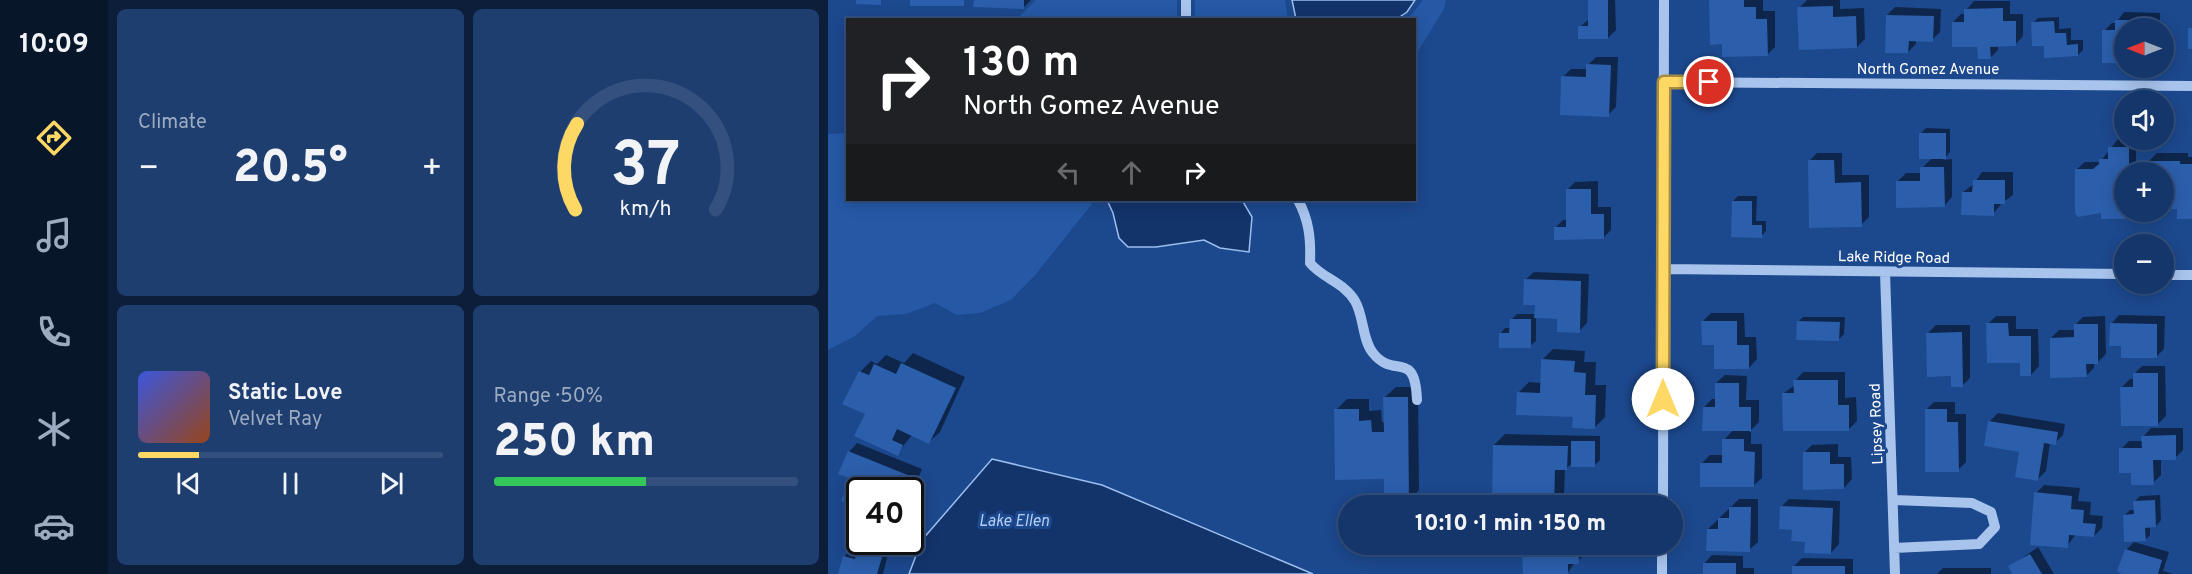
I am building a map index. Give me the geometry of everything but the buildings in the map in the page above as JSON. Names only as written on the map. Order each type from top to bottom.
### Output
[{"type":"street","points":[[1186,0],[1186,18]]},
{"type":"street","points":[[1663,495],[1664,0]]},
{"type":"street","name":"North Gomez Avenue","points":[[1664,82],[2192,86]]},
{"type":"street","points":[[1299,201],[1307,216],[1311,244],[1310,262],[1355,301],[1372,352],[1385,364],[1407,368],[1413,373],[1417,400]]},
{"type":"street","name":"Lake Ridge Road","points":[[1664,269],[2114,274]]},
{"type":"street","name":"Lipsey Road","points":[[1885,272],[1895,574]]},
{"type":"street","points":[[2174,275],[2192,275]]},
{"type":"street","points":[[1894,500],[1972,503],[1990,512],[1995,527],[1980,544],[1894,548]]},
{"type":"street","points":[[1662,555],[1662,574]]},
{"type":"shaded area","points":[[1036,0],[1177,0],[1177,18],[1018,18]]},
{"type":"shaded area","points":[[1195,0],[1285,0],[1288,18],[1195,18]]},
{"type":"shaded area","points":[[1423,0],[1446,0],[1444,9],[1416,54],[1416,18],[1409,18]]},
{"type":"shaded area","points":[[846,133],[846,201],[1094,201],[1036,274],[1011,300],[980,313],[957,315],[935,303],[906,314],[877,316],[855,336],[828,350],[828,134]]},
{"type":"water","points":[[1292,0],[1415,0],[1407,12],[1398,18],[1296,18]]},
{"type":"water","points":[[1107,201],[1243,201],[1252,217],[1249,252],[1220,248],[1204,240],[1156,247],[1128,247],[1119,238]]},
{"type":"water","name":"Lake Ellen","points":[[992,459],[1102,485],[1313,574],[909,574],[916,555],[924,555],[924,538]]},
{"type":"route","points":[[1663,399],[1664,82],[1709,82]]}]
